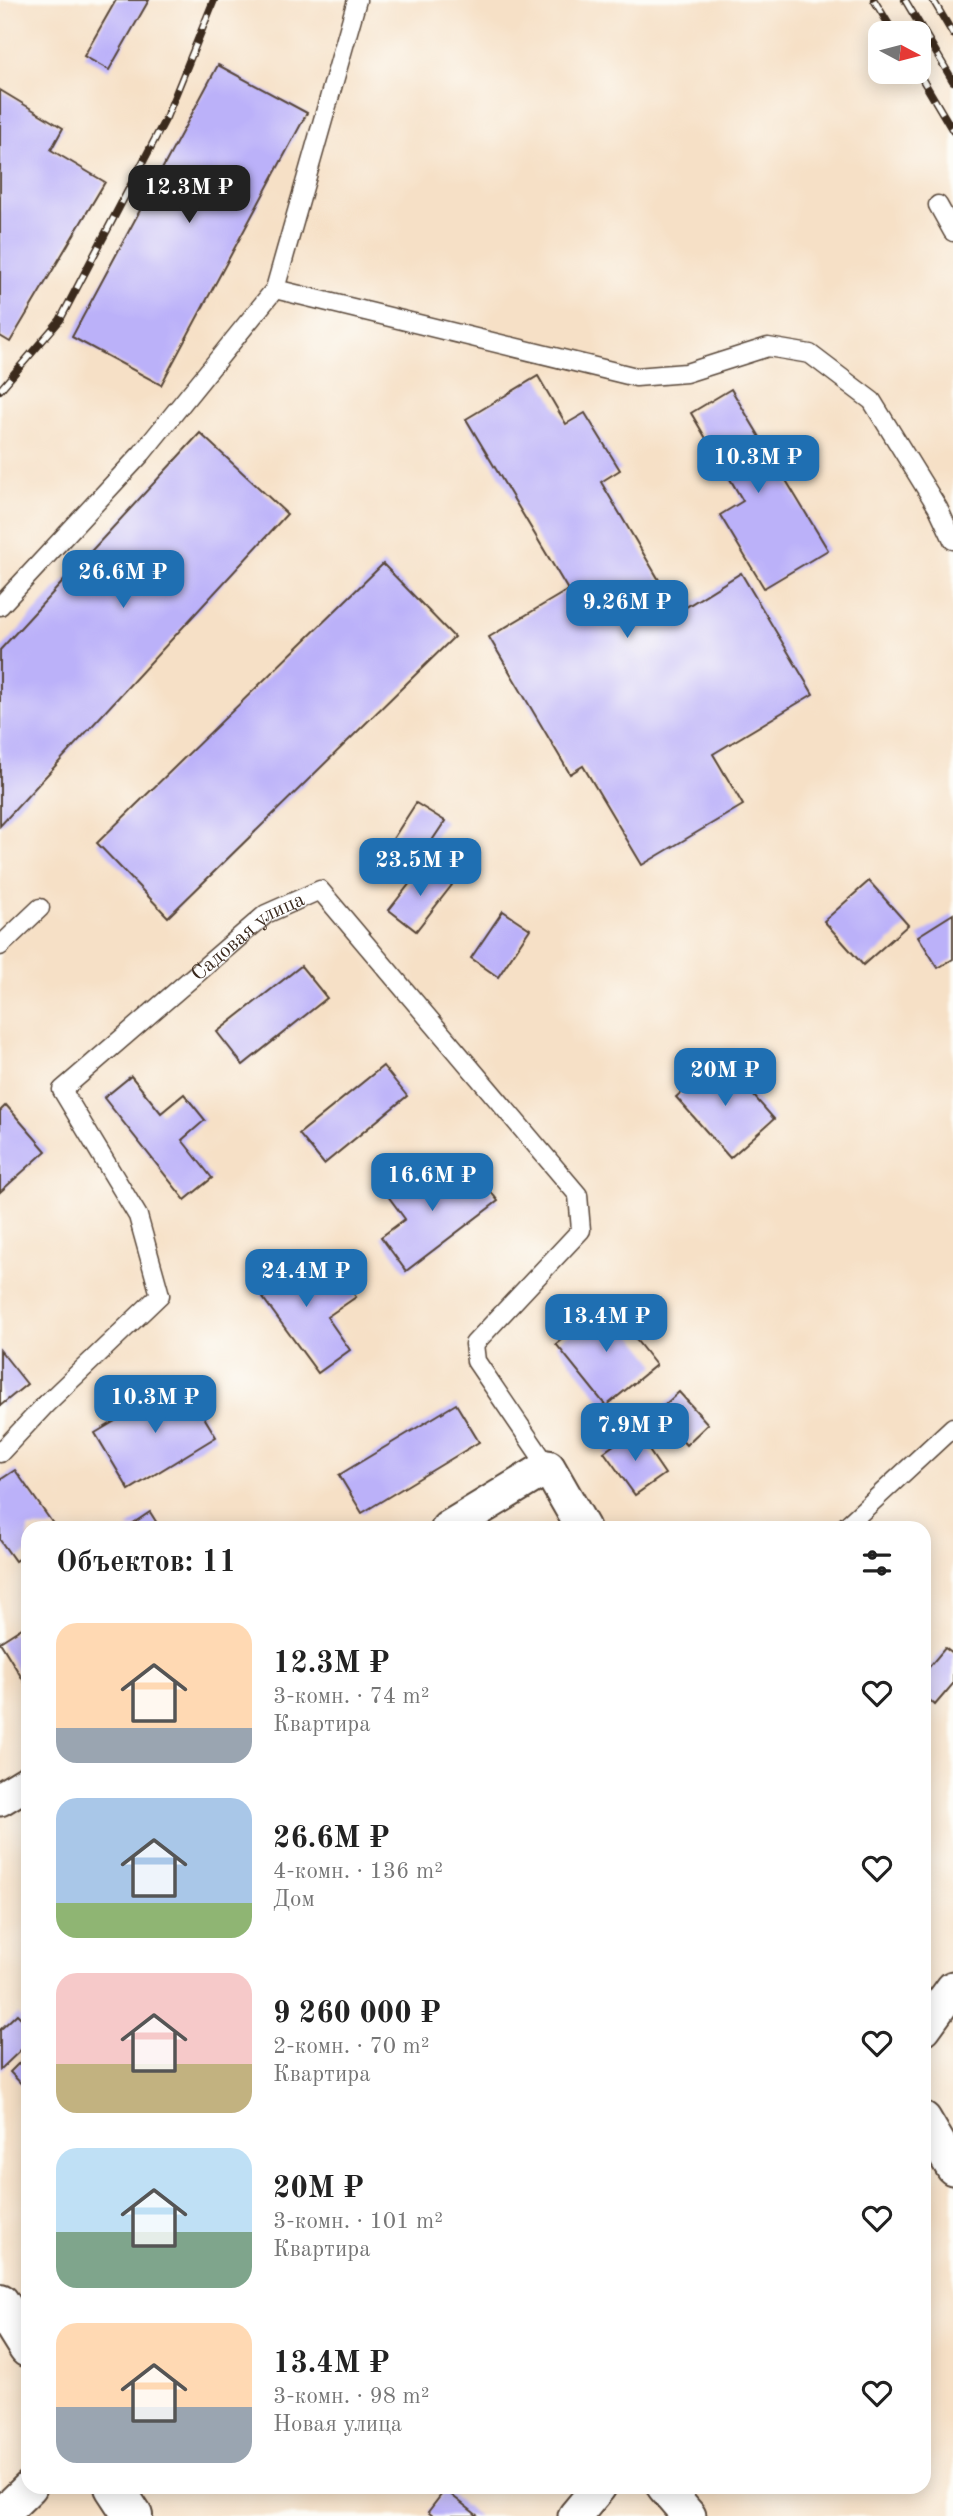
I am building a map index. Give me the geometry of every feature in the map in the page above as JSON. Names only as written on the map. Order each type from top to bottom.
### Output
[{"type":"street","points":[[459,1521],[548,1467],[579,1521]]},
{"type":"street","points":[[0,1799],[21,1786]]},
{"type":"street","points":[[931,2018],[953,1988]]},
{"type":"street","points":[[931,2131],[953,2168]]},
{"type":"street","points":[[0,2303],[21,2337]]},
{"type":"street","points":[[0,2516],[23,2494]]},
{"type":"street","points":[[119,2494],[133,2516]]},
{"type":"street","points":[[575,2516],[593,2494]]},
{"type":"street","points":[[670,2494],[689,2516]]},
{"type":"lane","points":[[0,606],[142,453],[275,289],[357,0]]},
{"type":"lane","points":[[938,205],[953,232]]},
{"type":"lane","points":[[275,289],[636,377],[686,373],[768,348],[810,354],[872,401],[939,508],[953,540]]},
{"type":"lane","name":"Садовая улица","points":[[0,1453],[45,1405],[160,1295],[138,1216],[62,1090],[266,914],[320,890],[578,1195],[581,1230],[474,1344],[476,1361],[548,1467]]},
{"type":"lane","points":[[0,946],[40,908]]},
{"type":"lane","points":[[852,1521],[953,1427]]},
{"type":"building","points":[[116,0],[149,0],[109,70],[84,56]]},
{"type":"building","points":[[218,65],[307,113],[161,385],[72,337]]},
{"type":"building","points":[[0,90],[63,128],[51,150],[105,182],[10,342],[0,336]]},
{"type":"building","points":[[538,376],[566,424],[585,413],[620,470],[601,482],[678,612],[741,573],[813,694],[713,754],[743,805],[642,865],[583,766],[570,774],[489,637],[568,590],[466,419]]},
{"type":"building","points":[[731,389],[828,550],[764,588],[720,515],[743,501],[691,413]]},
{"type":"building","points":[[200,433],[287,514],[0,826],[0,650]]},
{"type":"building","points":[[383,564],[454,637],[168,917],[97,843]]},
{"type":"building","points":[[416,803],[445,821],[419,860],[391,842]]},
{"type":"building","points":[[425,864],[452,885],[416,931],[389,910]]},
{"type":"building","points":[[869,881],[908,925],[863,965],[824,921]]},
{"type":"building","points":[[503,911],[530,929],[498,977],[471,958]]},
{"type":"building","points":[[953,914],[953,959],[938,968],[918,936]]},
{"type":"building","points":[[301,966],[327,998],[243,1065],[217,1032]]},
{"type":"building","points":[[721,1058],[774,1119],[730,1158],[676,1097]]},
{"type":"building","points":[[383,1066],[407,1096],[324,1164],[299,1134]]},
{"type":"building","points":[[131,1076],[161,1113],[184,1094],[205,1120],[182,1140],[212,1178],[185,1200],[104,1098]]},
{"type":"building","points":[[6,1105],[46,1151],[0,1192],[0,1111]]},
{"type":"building","points":[[412,1166],[434,1196],[472,1168],[498,1201],[406,1271],[381,1237],[405,1219],[382,1188]]},
{"type":"building","points":[[281,1255],[304,1287],[333,1266],[356,1297],[327,1317],[350,1350],[318,1373],[249,1279]]},
{"type":"building","points":[[607,1303],[656,1365],[606,1406],[556,1344]]},
{"type":"building","points":[[0,1350],[27,1384],[0,1406]]},
{"type":"building","points":[[182,1381],[216,1437],[129,1490],[95,1433]]},
{"type":"building","points":[[679,1392],[708,1424],[686,1445],[657,1412]]},
{"type":"building","points":[[456,1404],[479,1442],[362,1513],[339,1475]]},
{"type":"building","points":[[635,1430],[665,1474],[635,1495],[604,1452]]},
{"type":"building","points":[[15,1470],[51,1521],[21,1521],[21,1557],[15,1561],[0,1540],[0,1480]]},
{"type":"building","points":[[150,1512],[156,1521],[136,1521]]},
{"type":"building","points":[[21,1628],[21,1676],[0,1642]]},
{"type":"building","points":[[945,1648],[953,1654],[953,1684],[935,1705],[931,1701],[931,1665]]},
{"type":"building","points":[[17,2014],[21,2018],[21,2050],[0,2070],[0,2030]]},
{"type":"building","points":[[21,2061],[21,2084],[10,2072]]},
{"type":"building","points":[[442,2494],[450,2494],[478,2516],[433,2516],[428,2512]]},
{"type":"railway","points":[[0,390],[60,320],[166,118],[214,0]]},
{"type":"railway","points":[[874,0],[887,21]]},
{"type":"railway","points":[[905,0],[953,81]]},
{"type":"railway","points":[[933,0],[953,34]]},
{"type":"railway","points":[[925,84],[953,131]]}]
